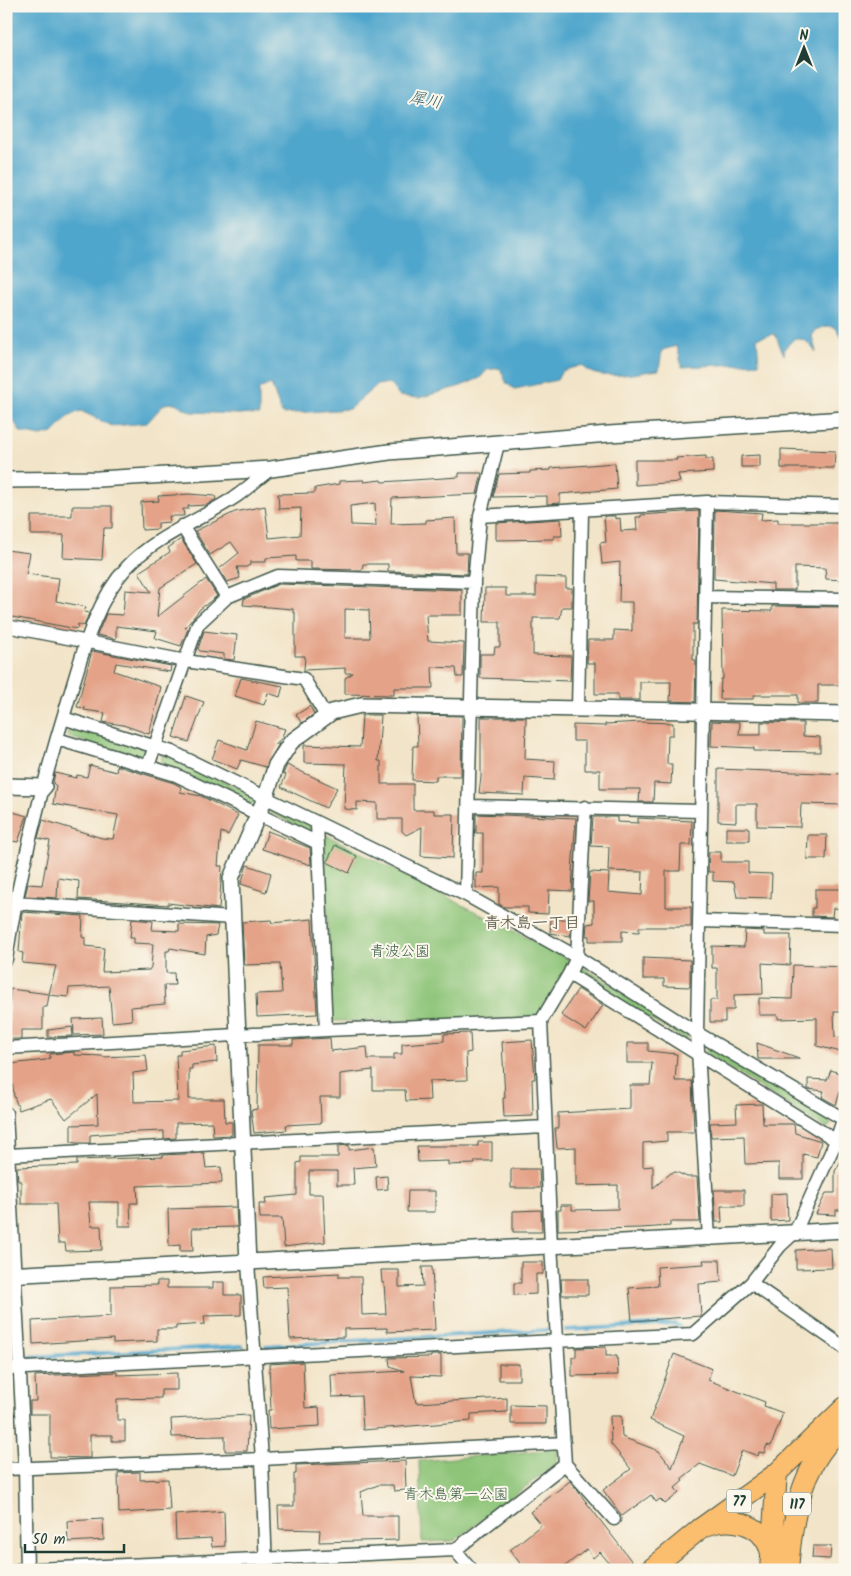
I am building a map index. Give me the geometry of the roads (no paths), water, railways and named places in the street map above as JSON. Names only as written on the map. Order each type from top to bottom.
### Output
[{"type":"main road","name":"117","points":[[770,1561],[777,1473],[845,1407]]},
{"type":"main road","name":"117","points":[[788,1570],[792,1528],[799,1499],[816,1459],[826,1444],[845,1426]]},
{"type":"main road","points":[[777,1473],[826,1444]]},
{"type":"main road","name":"77","points":[[650,1570],[701,1528],[777,1473]]},
{"type":"main road","points":[[701,1528],[710,1524],[726,1522],[749,1525],[762,1534],[770,1561]]},
{"type":"street","points":[[6,480],[98,479],[270,469],[389,452],[674,429],[845,419]]},
{"type":"street","points":[[466,895],[474,582],[480,516],[498,444]]},
{"type":"street","points":[[6,959],[15,903],[44,787],[87,641],[102,603],[127,567],[155,543],[238,495],[270,469]]},
{"type":"street","points":[[480,516],[706,502],[845,506]]},
{"type":"street","points":[[706,502],[706,597],[697,1033],[709,1239]]},
{"type":"street","points":[[578,708],[582,511]]},
{"type":"street","points":[[182,526],[226,597]]},
{"type":"street","points":[[148,766],[198,624],[226,597],[278,576],[474,582]]},
{"type":"street","points":[[706,597],[845,599]]},
{"type":"street","points":[[6,626],[186,661],[304,679],[326,716]]},
{"type":"street","points":[[266,1565],[262,1459],[248,1263],[231,878],[266,796],[276,765],[291,742],[332,712],[360,705],[845,714]]},
{"type":"street","points":[[6,1369],[255,1354],[693,1334],[751,1283],[780,1246],[795,1232],[840,1144],[844,1118],[697,1033],[576,956],[466,895],[317,824],[266,796],[172,752],[63,718]]},
{"type":"street","points":[[57,739],[176,774],[258,816],[318,843]]},
{"type":"street","points":[[6,786],[44,787]]},
{"type":"street","points":[[468,806],[701,811]]},
{"type":"street","points":[[585,808],[576,956],[569,974],[541,1021],[545,1127],[565,1464],[614,1519]]},
{"type":"street","points":[[317,824],[326,1030]]},
{"type":"street","points":[[15,903],[232,918]]},
{"type":"street","points":[[699,921],[845,925]]},
{"type":"street","points":[[569,974],[840,1144]]},
{"type":"street","points":[[6,1048],[326,1030],[541,1021]]},
{"type":"street","points":[[6,1113],[10,1274],[20,1368],[25,1468],[27,1569]]},
{"type":"street","points":[[8,1155],[545,1127]]},
{"type":"street","points":[[10,1274],[248,1263],[551,1245],[709,1239],[845,1230]]},
{"type":"street","points":[[751,1283],[845,1348]]},
{"type":"street","points":[[6,1469],[262,1459],[564,1443]]},
{"type":"street","points":[[16,1570],[266,1565],[455,1550],[565,1464]]},
{"type":"street","points":[[455,1550],[472,1570]]},
{"type":"water","name":"犀川","points":[[6,6],[845,6],[845,342],[835,327],[827,326],[816,330],[812,336],[816,352],[806,341],[795,338],[785,348],[784,355],[775,334],[757,338],[759,363],[682,367],[677,346],[662,350],[659,370],[606,375],[588,371],[582,365],[562,371],[557,380],[515,389],[507,384],[500,368],[487,370],[480,378],[461,386],[419,398],[399,396],[389,383],[377,385],[349,409],[282,414],[271,384],[259,389],[259,415],[191,412],[175,403],[164,404],[147,423],[112,426],[81,411],[70,415],[53,433],[41,436],[21,432],[6,410]]},
{"type":"waterway","points":[[566,1330],[675,1324],[680,1327]]},
{"type":"waterway","points":[[266,1346],[547,1330]]},
{"type":"waterway","points":[[28,1357],[242,1346]]},
{"type":"district","name":"青木島一丁目","points":[[532,922]]},
{"type":"park label","name":"青波公園","points":[[400,951]]},
{"type":"park label","name":"青木島第一公園","points":[[456,1494]]}]
